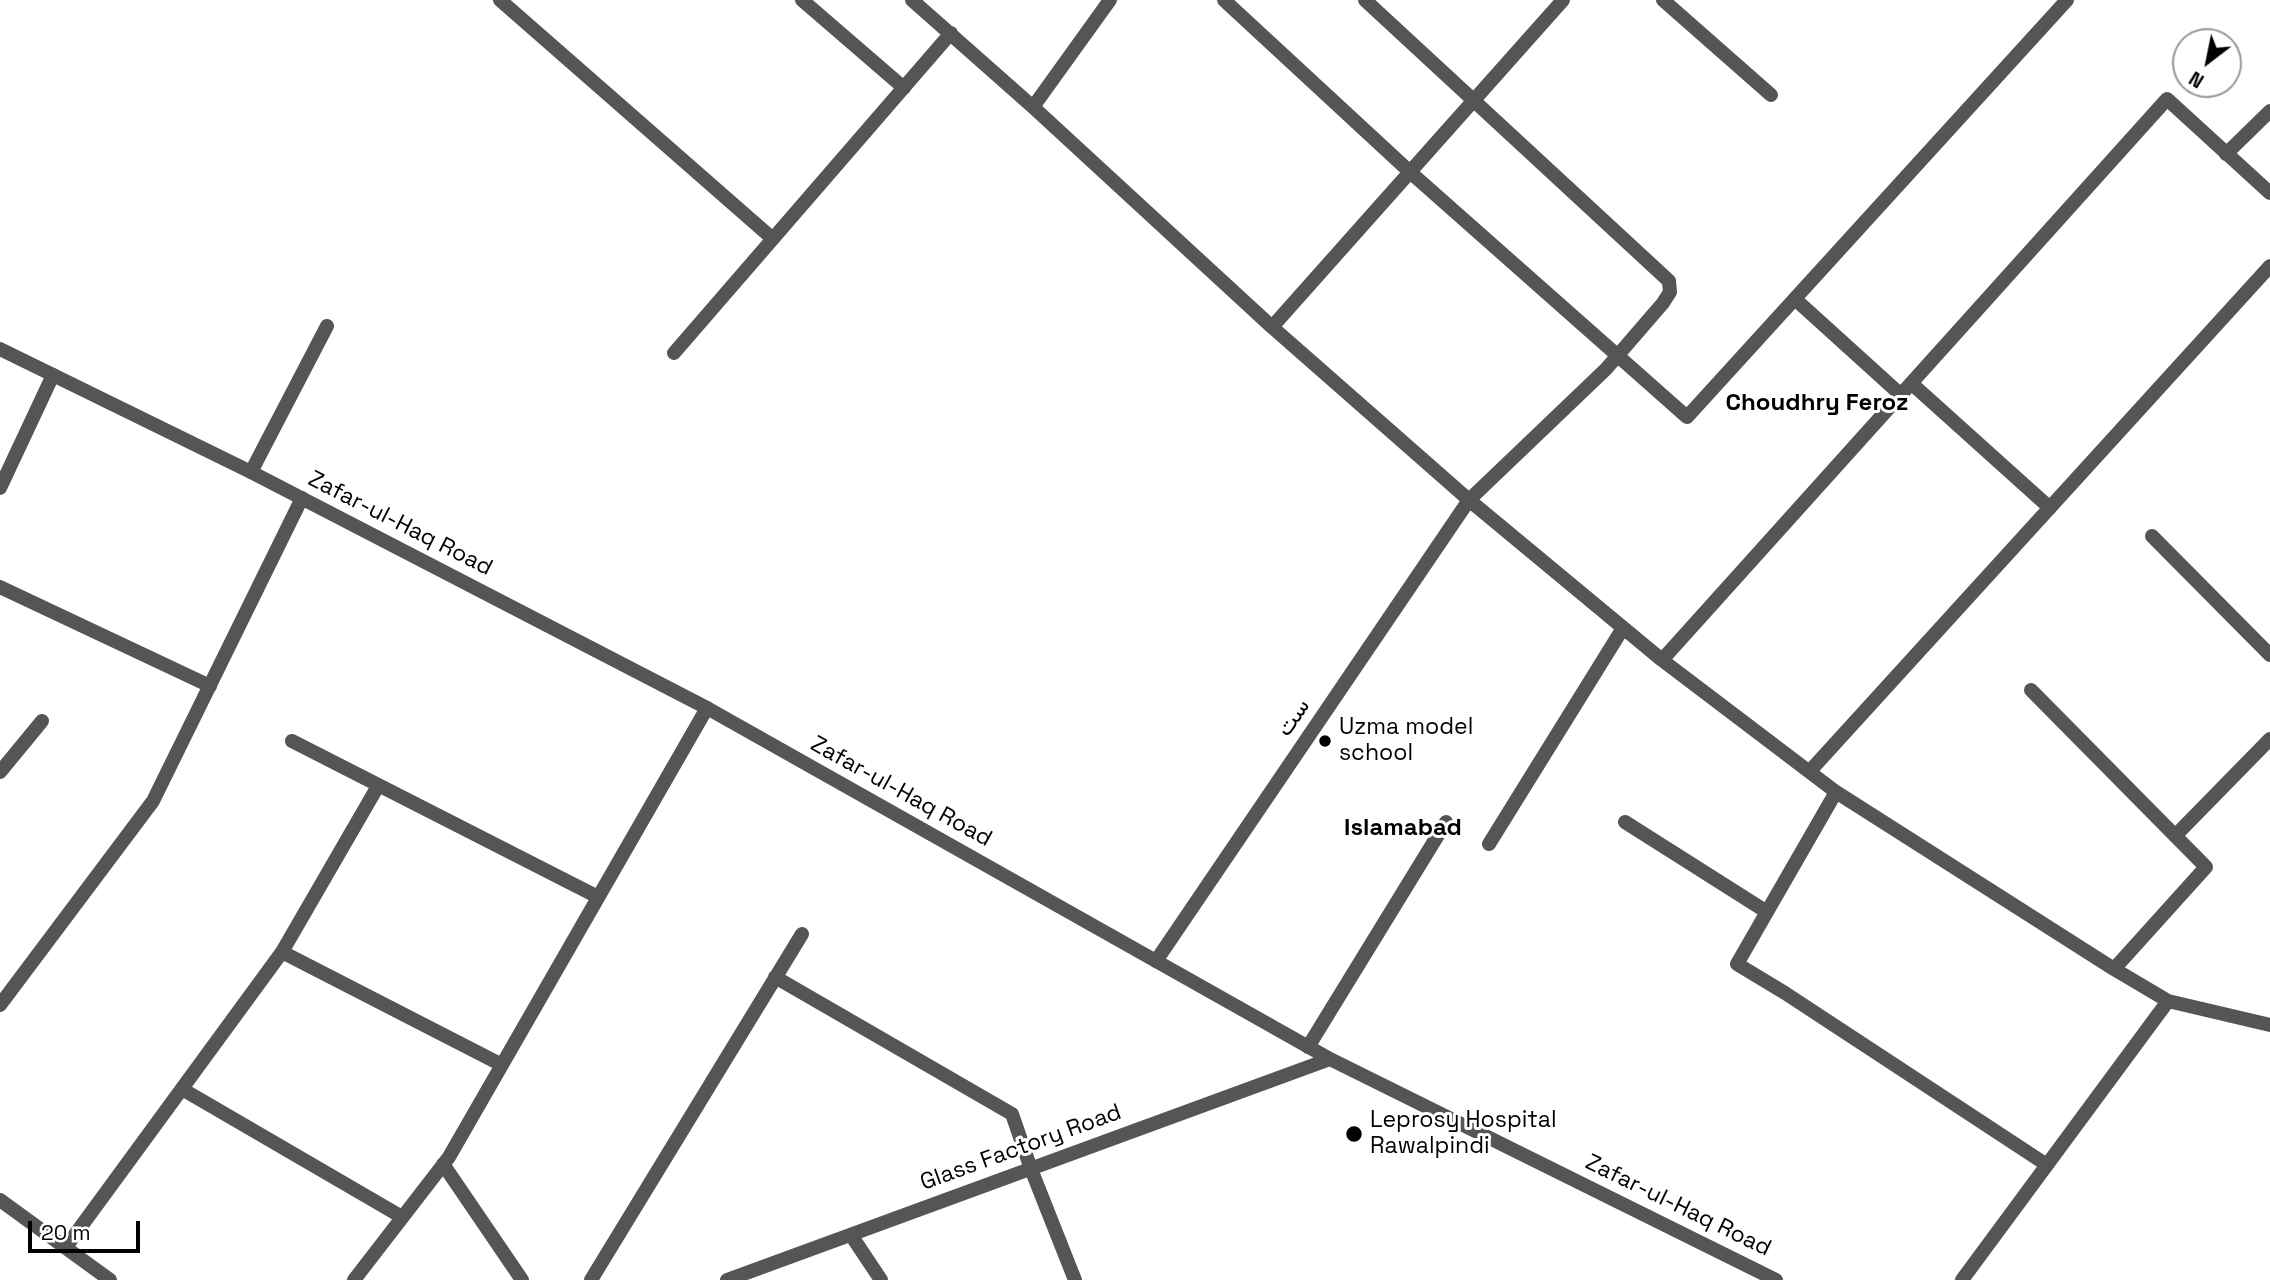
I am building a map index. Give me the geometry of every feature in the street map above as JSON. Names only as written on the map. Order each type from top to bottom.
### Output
[{"type":"street","points":[[500,0],[773,239]]},
{"type":"street","points":[[802,0],[904,88]]},
{"type":"street","points":[[912,0],[1033,107],[1272,327],[1469,500],[1662,660],[1836,792],[2114,970],[2168,1001],[2270,1025]]},
{"type":"street","points":[[1033,107],[1110,0]]},
{"type":"street","points":[[1224,0],[1410,172],[1688,417],[2067,0]]},
{"type":"street","points":[[1365,0],[1475,100]]},
{"type":"street","points":[[1272,327],[1563,0]]},
{"type":"street","points":[[1663,0],[1772,95]]},
{"type":"street","points":[[674,353],[951,33]]},
{"type":"street","points":[[1662,660],[2167,99],[2270,194]]},
{"type":"street","name":"ست","points":[[1156,961],[1469,500],[1618,355],[1670,292],[1669,281],[1475,100]]},
{"type":"street","points":[[2226,154],[2270,111]]},
{"type":"street","points":[[1810,771],[2270,267]]},
{"type":"street","points":[[1795,299],[1901,395]]},
{"type":"street","points":[[251,472],[327,326]]},
{"type":"street","name":"Zafar-ul-Haq Road","points":[[0,349],[251,472],[707,708],[1308,1047],[1776,1280]]},
{"type":"street","points":[[0,488],[53,375]]},
{"type":"street","points":[[1912,383],[2050,508]]},
{"type":"street","points":[[0,1005],[153,801],[302,498]]},
{"type":"street","points":[[2152,536],[2270,655]]},
{"type":"street","points":[[0,587],[210,685]]},
{"type":"street","points":[[1489,844],[1623,628]]},
{"type":"street","points":[[2031,690],[2206,867],[2114,970]]},
{"type":"street","points":[[354,1280],[443,1164],[707,708]]},
{"type":"street","points":[[0,772],[43,721]]},
{"type":"street","points":[[292,741],[598,897]]},
{"type":"street","points":[[2175,836],[2269,742]]},
{"type":"street","points":[[66,1247],[282,952],[378,786]]},
{"type":"street","points":[[1836,792],[1737,964],[2047,1164]]},
{"type":"street","points":[[1308,1047],[1446,822]]},
{"type":"street","points":[[1625,822],[1767,912]]},
{"type":"street","points":[[591,1280],[802,934]]},
{"type":"street","points":[[282,952],[502,1065]]},
{"type":"street","points":[[775,977],[1012,1114],[1075,1280]]},
{"type":"street","points":[[1962,1280],[2168,1001]]},
{"type":"street","name":"Glass Factory Road","points":[[727,1280],[1331,1059]]},
{"type":"street","points":[[182,1089],[402,1217]]},
{"type":"street","points":[[443,1164],[522,1280]]},
{"type":"street","points":[[0,1200],[110,1280]]},
{"type":"street","points":[[851,1235],[881,1280]]},
{"type":"place","name":"Uzma model school","points":[[1325,741]]},
{"type":"place","name":"Leprosy Hospital Rawalpindi","points":[[1354,1134]]},
{"type":"district","name":"Choudhry Feroz","points":[[1817,403]]},
{"type":"district","name":"Islamabad","points":[[1403,828]]}]
